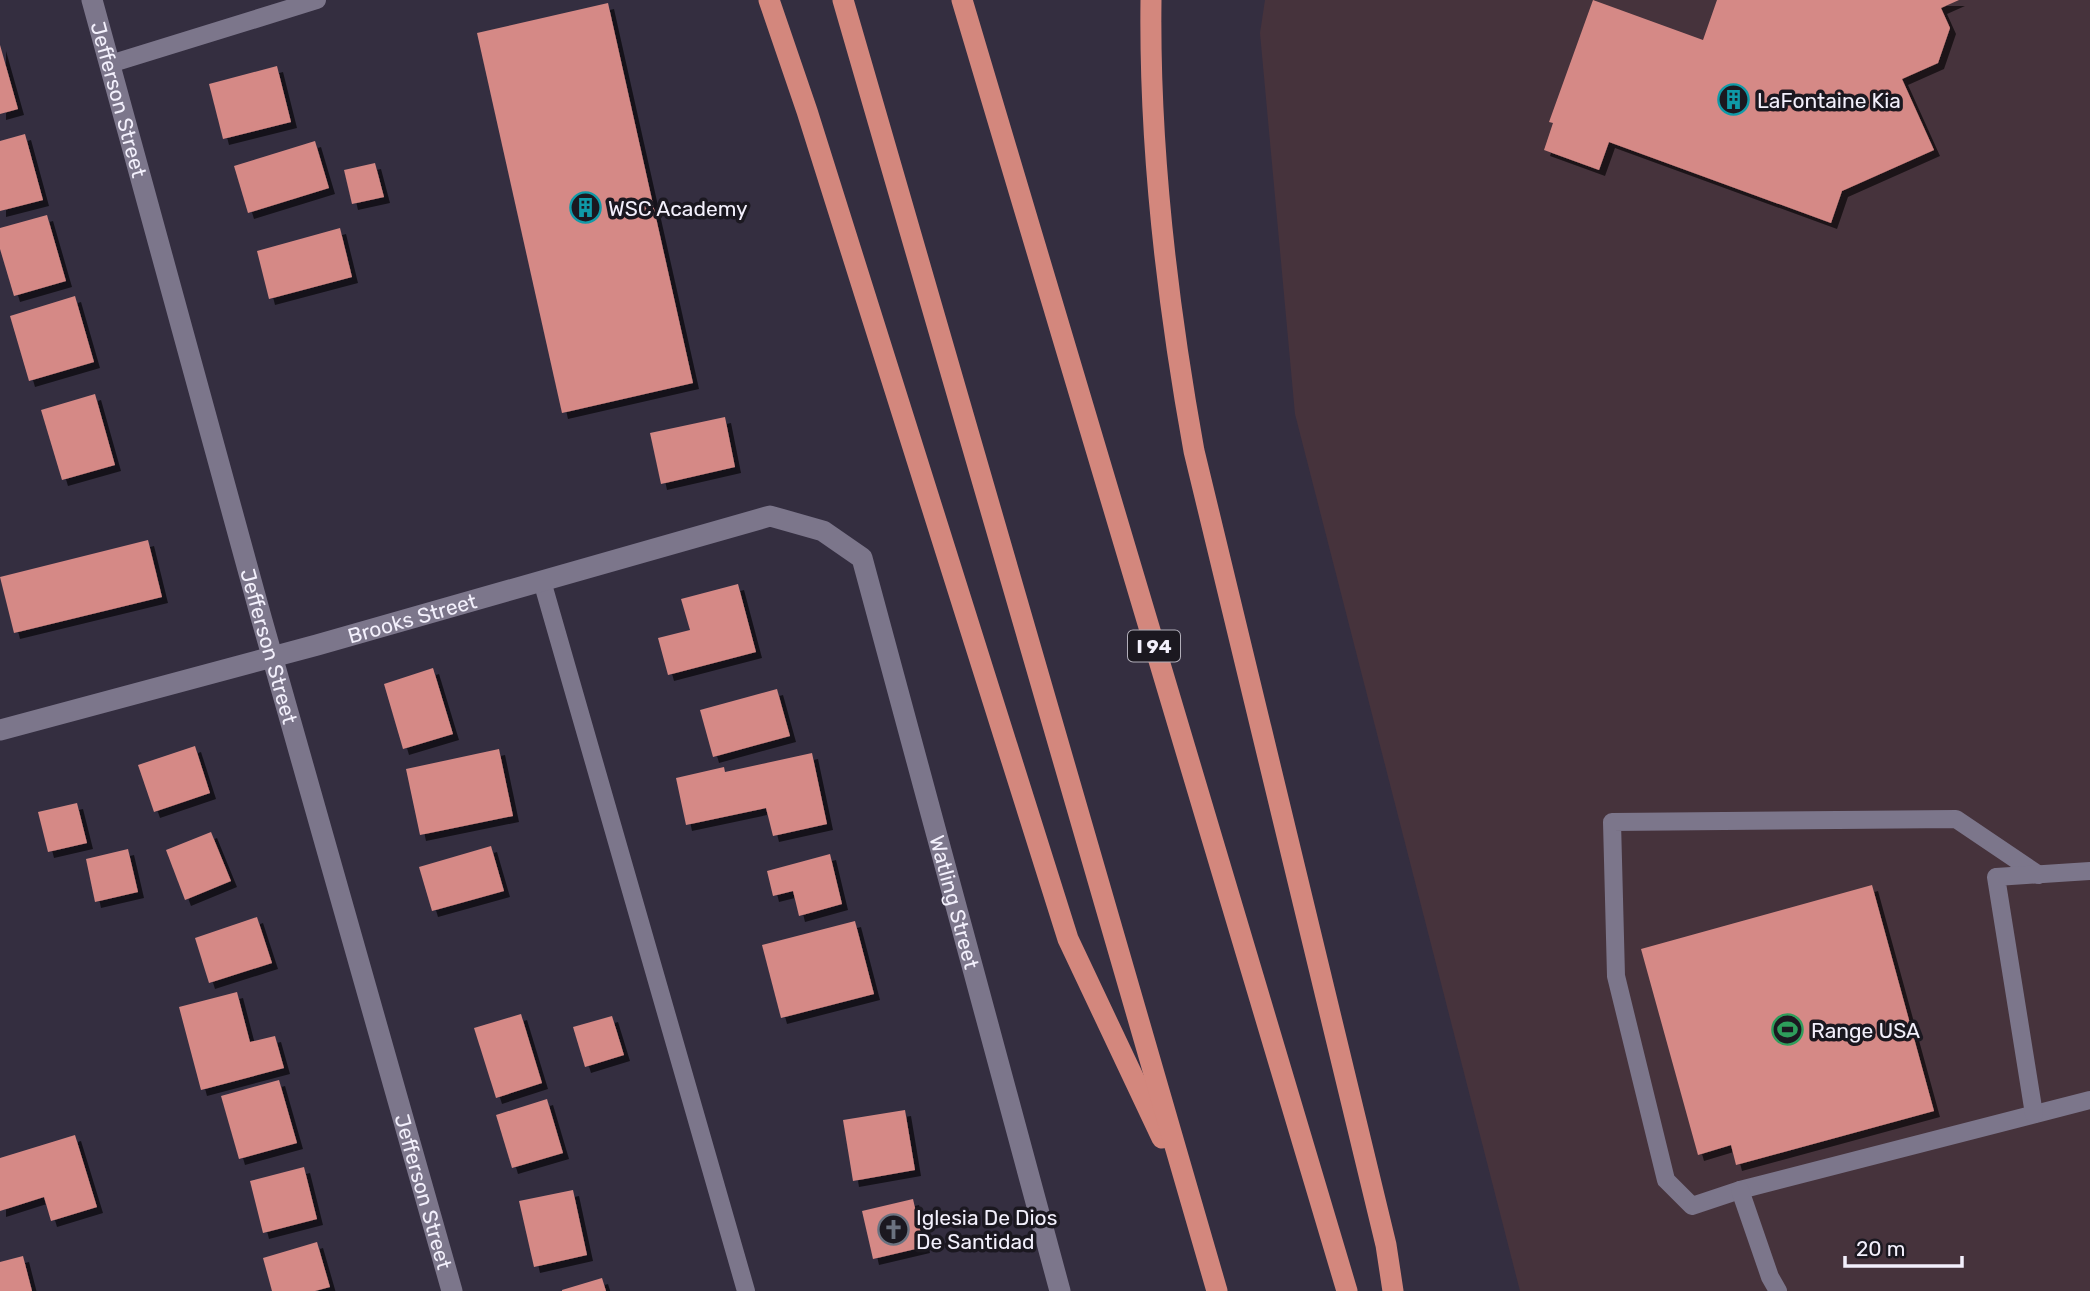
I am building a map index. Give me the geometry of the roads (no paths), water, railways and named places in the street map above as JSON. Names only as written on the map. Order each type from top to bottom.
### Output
[{"type":"highway","points":[[769,0],[807,111],[1069,939],[1191,1200]]},
{"type":"highway","points":[[844,0],[1217,1291]]},
{"type":"highway","name":"I 94","points":[[962,0],[1347,1291]]},
{"type":"highway","points":[[1151,0],[1150,69],[1157,194],[1172,331],[1194,451],[1386,1245],[1393,1291]]},
{"type":"street","name":"Jefferson Street","points":[[92,0],[272,656],[452,1291]]},
{"type":"street","name":"Brooks Street","points":[[0,730],[770,516],[823,531]]},
{"type":"street","name":"Watling Street","points":[[823,531],[862,558],[1060,1291]]},
{"type":"lane","points":[[110,64],[317,0]]},
{"type":"lane","points":[[542,581],[746,1291]]},
{"type":"lane","points":[[2039,875],[1956,819],[1612,822],[1616,975],[1666,1180],[1692,1206],[1740,1190],[2090,1100]]},
{"type":"lane","points":[[2034,1114],[1996,877],[2090,871]]},
{"type":"lane","points":[[1740,1190],[1770,1277],[1778,1291]]},
{"type":"place","name":"LaFontaine Kia","points":[[1734,100]]},
{"type":"place","name":"WSC Academy","points":[[585,208]]},
{"type":"place","name":"Range USA","points":[[1788,1030]]},
{"type":"place","name":"Iglesia De Dios De Santidad","points":[[893,1229]]}]
